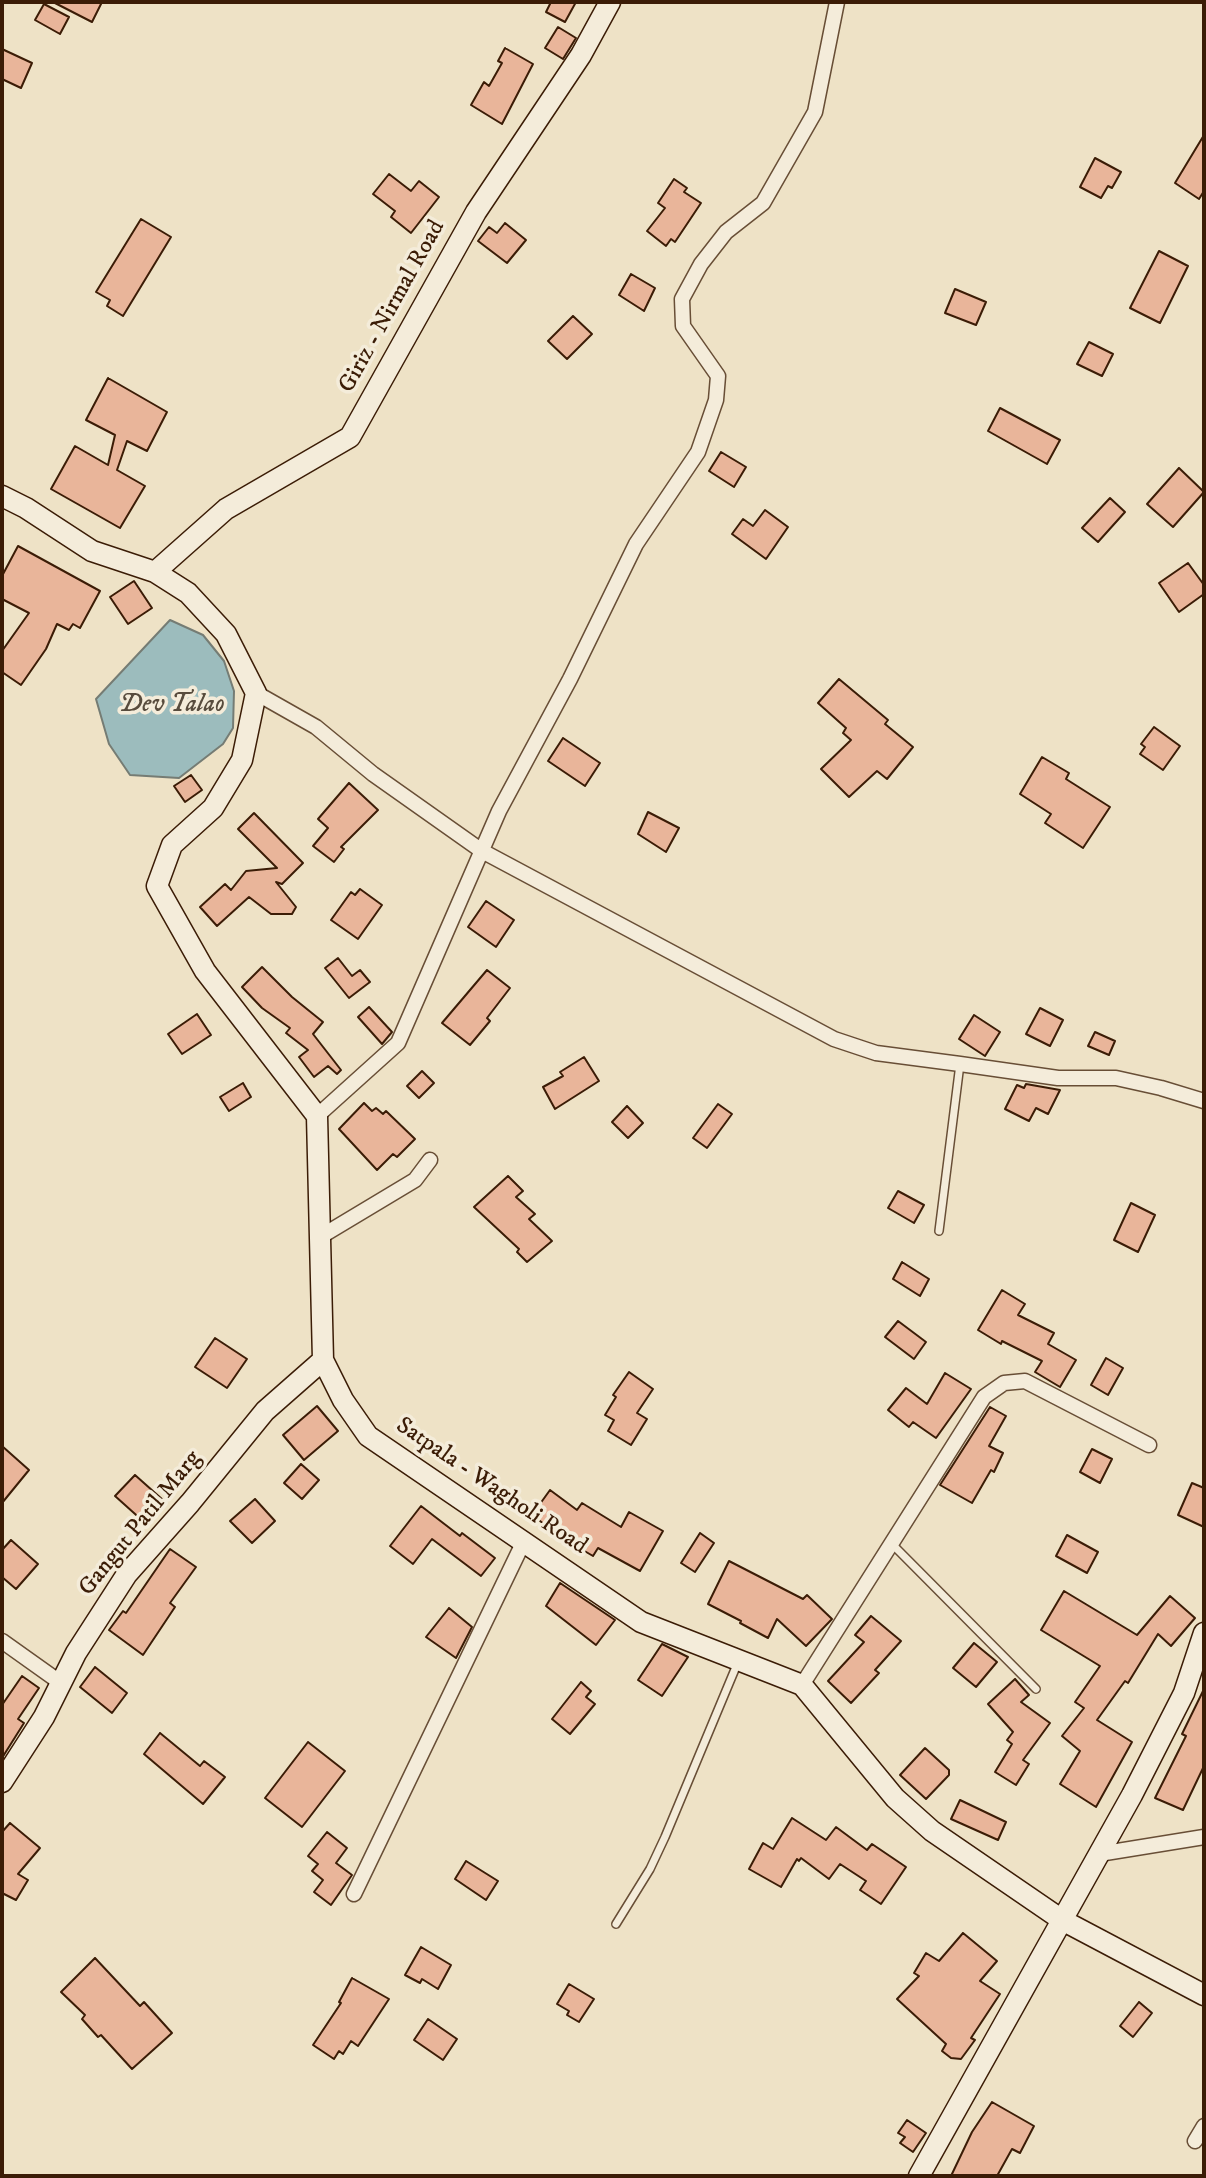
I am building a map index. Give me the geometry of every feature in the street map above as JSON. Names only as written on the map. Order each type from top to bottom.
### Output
[{"type":"main road","name":"Giriz - Nirmal Road","points":[[155,572],[226,509],[350,437],[476,212],[581,55],[610,2]]},
{"type":"main road","points":[[2,496],[92,551],[155,572],[188,593],[226,634],[256,693],[242,760],[213,808],[172,845],[157,886],[205,971],[317,1116]]},
{"type":"main road","name":"Satpala - Wagholi Road","points":[[317,1116],[323,1360],[343,1400],[368,1436],[641,1622],[802,1685],[895,1798],[932,1831],[1062,1920],[1204,1995]]},
{"type":"main road","name":"Gangut Patil Marg","points":[[2,1782],[44,1717],[76,1653],[127,1574],[265,1411],[323,1360]]},
{"type":"main road","points":[[919,2176],[1099,1854],[1184,1693],[1204,1633]]},
{"type":"street","points":[[317,1116],[398,1043],[499,811],[570,679],[636,544],[698,452],[716,400],[718,376],[683,326],[682,299],[701,264],[726,232],[763,203],[815,112],[837,2]]},
{"type":"street","points":[[256,693],[316,727],[373,774],[482,851],[834,1039],[876,1053],[1058,1078],[1116,1078],[1204,1101]]},
{"type":"street","points":[[320,1237],[415,1180],[430,1160]]},
{"type":"street","points":[[802,1685],[984,1397],[1004,1383],[1025,1381],[1149,1445]]},
{"type":"street","points":[[354,1894],[524,1541]]},
{"type":"street","points":[[2,1641],[61,1683]]},
{"type":"street","points":[[1099,1854],[1204,1837]]},
{"type":"street","points":[[1195,2141],[1204,2126]]},
{"type":"lane","points":[[939,1231],[960,1064]]},
{"type":"lane","points":[[891,1543],[1036,1689]]},
{"type":"lane","points":[[616,1924],[650,1869],[665,1837],[739,1660]]},
{"type":"water","name":"Dev Talao","points":[[170,620],[203,635],[224,661],[234,691],[233,728],[223,744],[179,778],[130,775],[109,744],[96,699]]},
{"type":"building","points":[[53,2],[102,2],[92,22]]},
{"type":"building","points":[[551,2],[576,2],[565,22],[546,12]]},
{"type":"building","points":[[44,4],[69,17],[60,34],[35,20]]},
{"type":"building","points":[[558,27],[576,38],[563,59],[545,48]]},
{"type":"building","points":[[505,48],[533,64],[502,124],[471,105],[484,82],[489,86],[502,63],[498,61]]},
{"type":"building","points":[[2,49],[32,63],[21,88],[2,79]]},
{"type":"building","points":[[1204,135],[1204,191],[1199,199],[1175,183]]},
{"type":"building","points":[[1095,158],[1121,172],[1112,188],[1108,186],[1101,198],[1080,187]]},
{"type":"building","points":[[389,174],[411,191],[419,181],[439,197],[411,233],[391,217],[395,211],[373,194]]},
{"type":"building","points":[[674,179],[687,188],[684,192],[701,203],[675,242],[671,239],[666,246],[647,231],[665,208],[658,203]]},
{"type":"building","points":[[141,219],[171,237],[123,316],[107,306],[110,300],[96,292]]},
{"type":"building","points":[[505,223],[526,240],[507,263],[478,241],[489,227],[497,233]]},
{"type":"building","points":[[1159,251],[1188,266],[1160,323],[1130,308]]},
{"type":"building","points":[[631,274],[655,288],[644,311],[619,295]]},
{"type":"building","points":[[955,289],[986,302],[976,325],[945,313]]},
{"type":"building","points":[[573,316],[592,334],[567,359],[548,341]]},
{"type":"building","points":[[1089,342],[1113,354],[1102,376],[1077,364]]},
{"type":"building","points":[[108,378],[167,412],[147,451],[127,441],[117,470],[145,486],[120,528],[51,489],[75,446],[108,465],[115,435],[86,420]]},
{"type":"building","points":[[1000,408],[1060,440],[1047,464],[988,431]]},
{"type":"building","points":[[721,452],[746,467],[734,487],[709,471]]},
{"type":"building","points":[[1179,468],[1204,492],[1173,527],[1147,504]]},
{"type":"building","points":[[1110,498],[1125,512],[1098,542],[1082,528]]},
{"type":"building","points":[[765,510],[788,527],[766,559],[732,534],[743,519],[753,526]]},
{"type":"building","points":[[18,546],[100,591],[80,628],[73,624],[69,630],[57,624],[46,649],[21,685],[2,672],[2,651],[29,613],[2,599],[2,576]]},
{"type":"building","points":[[1188,563],[1204,585],[1204,594],[1179,612],[1159,583]]},
{"type":"building","points":[[134,581],[152,608],[128,624],[110,597]]},
{"type":"building","points":[[839,679],[888,720],[885,724],[913,747],[887,779],[877,771],[849,797],[821,769],[851,740],[843,733],[846,728],[818,703]]},
{"type":"building","points":[[1154,727],[1180,746],[1163,770],[1140,754],[1145,747],[1141,744]]},
{"type":"building","points":[[563,738],[600,763],[585,786],[548,761]]},
{"type":"building","points":[[1042,757],[1069,773],[1066,779],[1110,807],[1083,848],[1045,823],[1051,814],[1020,794]]},
{"type":"building","points":[[191,775],[202,790],[185,802],[174,786]]},
{"type":"building","points":[[349,783],[378,810],[341,847],[344,849],[334,862],[313,846],[328,828],[318,819]]},
{"type":"building","points":[[648,812],[679,828],[666,852],[638,834]]},
{"type":"building","points":[[254,813],[303,863],[282,884],[276,882],[296,907],[292,914],[271,914],[249,897],[217,926],[200,907],[225,884],[231,890],[246,871],[277,868],[238,829]]},
{"type":"building","points":[[360,889],[382,905],[358,939],[331,920],[351,892],[355,895]]},
{"type":"building","points":[[486,901],[514,920],[496,947],[468,927]]},
{"type":"building","points":[[338,958],[352,976],[360,970],[370,982],[349,998],[325,968]]},
{"type":"building","points":[[262,967],[323,1022],[313,1034],[341,1070],[337,1074],[328,1066],[314,1077],[299,1057],[308,1050],[286,1033],[290,1028],[262,1008],[242,987]]},
{"type":"building","points":[[487,970],[510,988],[487,1018],[490,1021],[470,1045],[442,1023]]},
{"type":"building","points":[[369,1007],[392,1032],[382,1044],[358,1017]]},
{"type":"building","points":[[1040,1008],[1063,1020],[1050,1046],[1026,1034]]},
{"type":"building","points":[[197,1014],[211,1035],[182,1054],[168,1034]]},
{"type":"building","points":[[974,1015],[1000,1032],[985,1056],[959,1039]]},
{"type":"building","points":[[1095,1032],[1115,1041],[1109,1055],[1088,1046]]},
{"type":"building","points":[[584,1057],[599,1081],[555,1109],[543,1087],[563,1076],[560,1072]]},
{"type":"building","points":[[422,1071],[434,1083],[419,1098],[407,1086]]},
{"type":"building","points":[[243,1083],[251,1097],[229,1111],[220,1097]]},
{"type":"building","points":[[1026,1084],[1060,1090],[1048,1114],[1036,1108],[1029,1121],[1005,1109],[1017,1085],[1024,1088]]},
{"type":"building","points":[[364,1103],[372,1111],[376,1108],[383,1114],[386,1111],[415,1139],[397,1157],[393,1154],[377,1170],[339,1129]]},
{"type":"building","points":[[718,1104],[732,1114],[707,1148],[693,1138]]},
{"type":"building","points":[[627,1106],[643,1123],[628,1138],[612,1122]]},
{"type":"building","points":[[508,1176],[523,1191],[516,1197],[535,1214],[529,1219],[552,1241],[527,1262],[517,1252],[519,1249],[474,1207]]},
{"type":"building","points":[[898,1191],[924,1205],[914,1223],[888,1208]]},
{"type":"building","points":[[1131,1203],[1155,1215],[1138,1252],[1114,1240]]},
{"type":"building","points":[[902,1262],[929,1279],[920,1296],[893,1279]]},
{"type":"building","points":[[1002,1290],[1025,1304],[1018,1315],[1054,1333],[1048,1344],[1076,1360],[1060,1387],[1035,1372],[1042,1361],[1002,1341],[1001,1344],[978,1330]]},
{"type":"building","points":[[898,1321],[926,1342],[914,1359],[885,1337]]},
{"type":"building","points":[[215,1338],[247,1359],[227,1388],[195,1367]]},
{"type":"building","points":[[1106,1358],[1123,1368],[1108,1395],[1091,1385]]},
{"type":"building","points":[[629,1372],[653,1389],[637,1413],[647,1419],[631,1445],[608,1431],[614,1420],[605,1415],[616,1397],[613,1395]]},
{"type":"building","points":[[945,1373],[971,1389],[936,1438],[913,1422],[909,1427],[888,1410],[906,1388],[927,1404]]},
{"type":"building","points":[[317,1406],[338,1431],[304,1460],[283,1435]]},
{"type":"building","points":[[990,1407],[1006,1416],[989,1446],[1003,1453],[972,1503],[940,1485]]},
{"type":"building","points":[[2,1446],[29,1470],[2,1503]]},
{"type":"building","points":[[1092,1449],[1112,1459],[1100,1483],[1080,1472]]},
{"type":"building","points":[[301,1464],[319,1480],[302,1499],[284,1483]]},
{"type":"building","points":[[135,1475],[163,1500],[144,1522],[115,1496]]},
{"type":"building","points":[[1192,1483],[1204,1488],[1204,1527],[1178,1515]]},
{"type":"building","points":[[550,1490],[577,1510],[582,1503],[621,1527],[629,1512],[663,1531],[640,1571],[598,1548],[593,1556],[532,1515]]},
{"type":"building","points":[[255,1499],[275,1521],[252,1543],[230,1521]]},
{"type":"building","points":[[421,1506],[495,1558],[481,1576],[432,1539],[413,1564],[390,1546]]},
{"type":"building","points":[[700,1533],[714,1543],[695,1572],[681,1563]]},
{"type":"building","points":[[1067,1535],[1098,1552],[1087,1573],[1056,1556]]},
{"type":"building","points":[[11,1540],[38,1564],[16,1589],[2,1577],[2,1550]]},
{"type":"building","points":[[170,1549],[196,1567],[170,1603],[175,1607],[143,1655],[109,1630],[123,1611],[126,1613]]},
{"type":"building","points":[[729,1561],[803,1599],[807,1595],[832,1619],[806,1646],[777,1619],[768,1638],[740,1623],[708,1604]]},
{"type":"building","points":[[560,1583],[615,1620],[596,1645],[546,1606]]},
{"type":"building","points":[[1064,1591],[1137,1635],[1170,1596],[1195,1618],[1171,1646],[1158,1634],[1128,1683],[1125,1681],[1097,1720],[1132,1742],[1096,1807],[1060,1784],[1080,1751],[1062,1736],[1084,1708],[1075,1702],[1100,1666],[1041,1630]]},
{"type":"building","points":[[449,1608],[472,1627],[456,1658],[426,1637]]},
{"type":"building","points":[[871,1616],[901,1641],[875,1670],[879,1673],[851,1703],[828,1681],[864,1642],[855,1635]]},
{"type":"building","points":[[974,1643],[997,1662],[976,1687],[953,1668]]},
{"type":"building","points":[[662,1644],[688,1657],[662,1696],[638,1680]]},
{"type":"building","points":[[95,1667],[127,1693],[112,1713],[80,1687]]},
{"type":"building","points":[[22,1676],[39,1688],[18,1719],[24,1723],[2,1758],[2,1705]]},
{"type":"building","points":[[1015,1679],[1029,1695],[1021,1702],[1050,1723],[1023,1760],[1029,1764],[1016,1785],[995,1772],[1012,1744],[1007,1740],[1013,1732],[988,1704]]},
{"type":"building","points":[[581,1682],[591,1691],[586,1697],[595,1704],[570,1734],[552,1719]]},
{"type":"building","points":[[1204,1689],[1204,1766],[1183,1810],[1155,1798],[1186,1736],[1182,1734]]},
{"type":"building","points":[[160,1733],[200,1766],[204,1761],[225,1777],[203,1804],[144,1754]]},
{"type":"building","points":[[308,1742],[345,1771],[302,1827],[265,1798]]},
{"type":"building","points":[[925,1748],[949,1770],[949,1775],[926,1799],[900,1775]]},
{"type":"building","points":[[960,1800],[1006,1822],[998,1840],[951,1819]]},
{"type":"building","points":[[792,1818],[826,1840],[836,1827],[867,1850],[872,1844],[906,1867],[881,1904],[860,1890],[866,1881],[840,1864],[829,1879],[801,1858],[799,1861],[797,1859],[781,1887],[749,1869],[763,1843],[773,1849]]},
{"type":"building","points":[[10,1823],[40,1848],[18,1874],[28,1880],[16,1900],[2,1893],[2,1832]]},
{"type":"building","points":[[327,1832],[347,1848],[336,1863],[352,1875],[331,1905],[314,1892],[323,1880],[312,1871],[318,1864],[308,1856]]},
{"type":"building","points":[[466,1861],[498,1881],[486,1900],[455,1879]]},
{"type":"building","points":[[963,1933],[997,1961],[980,1981],[1000,1994],[961,2059],[951,2058],[942,2051],[946,2044],[897,1999],[919,1976],[914,1973],[926,1953],[939,1961]]},
{"type":"building","points":[[421,1947],[451,1965],[438,1989],[422,1979],[420,1983],[405,1975]]},
{"type":"building","points":[[95,1958],[140,2006],[144,2002],[172,2033],[132,2069],[101,2035],[98,2037],[82,2019],[85,2015],[61,1992]]},
{"type":"building","points":[[352,1978],[389,1999],[358,2046],[351,2041],[343,2054],[339,2051],[334,2059],[313,2045],[341,2003]]},
{"type":"building","points":[[569,1984],[594,1999],[579,2022],[557,2004]]},
{"type":"building","points":[[1139,2002],[1152,2013],[1133,2037],[1120,2026]]},
{"type":"building","points":[[428,2019],[457,2039],[443,2060],[414,2040]]},
{"type":"building","points":[[992,2102],[1034,2126],[1020,2153],[1012,2149],[997,2176],[951,2176],[972,2132]]},
{"type":"building","points":[[907,2120],[926,2133],[913,2152],[900,2143],[905,2137],[898,2133]]}]
